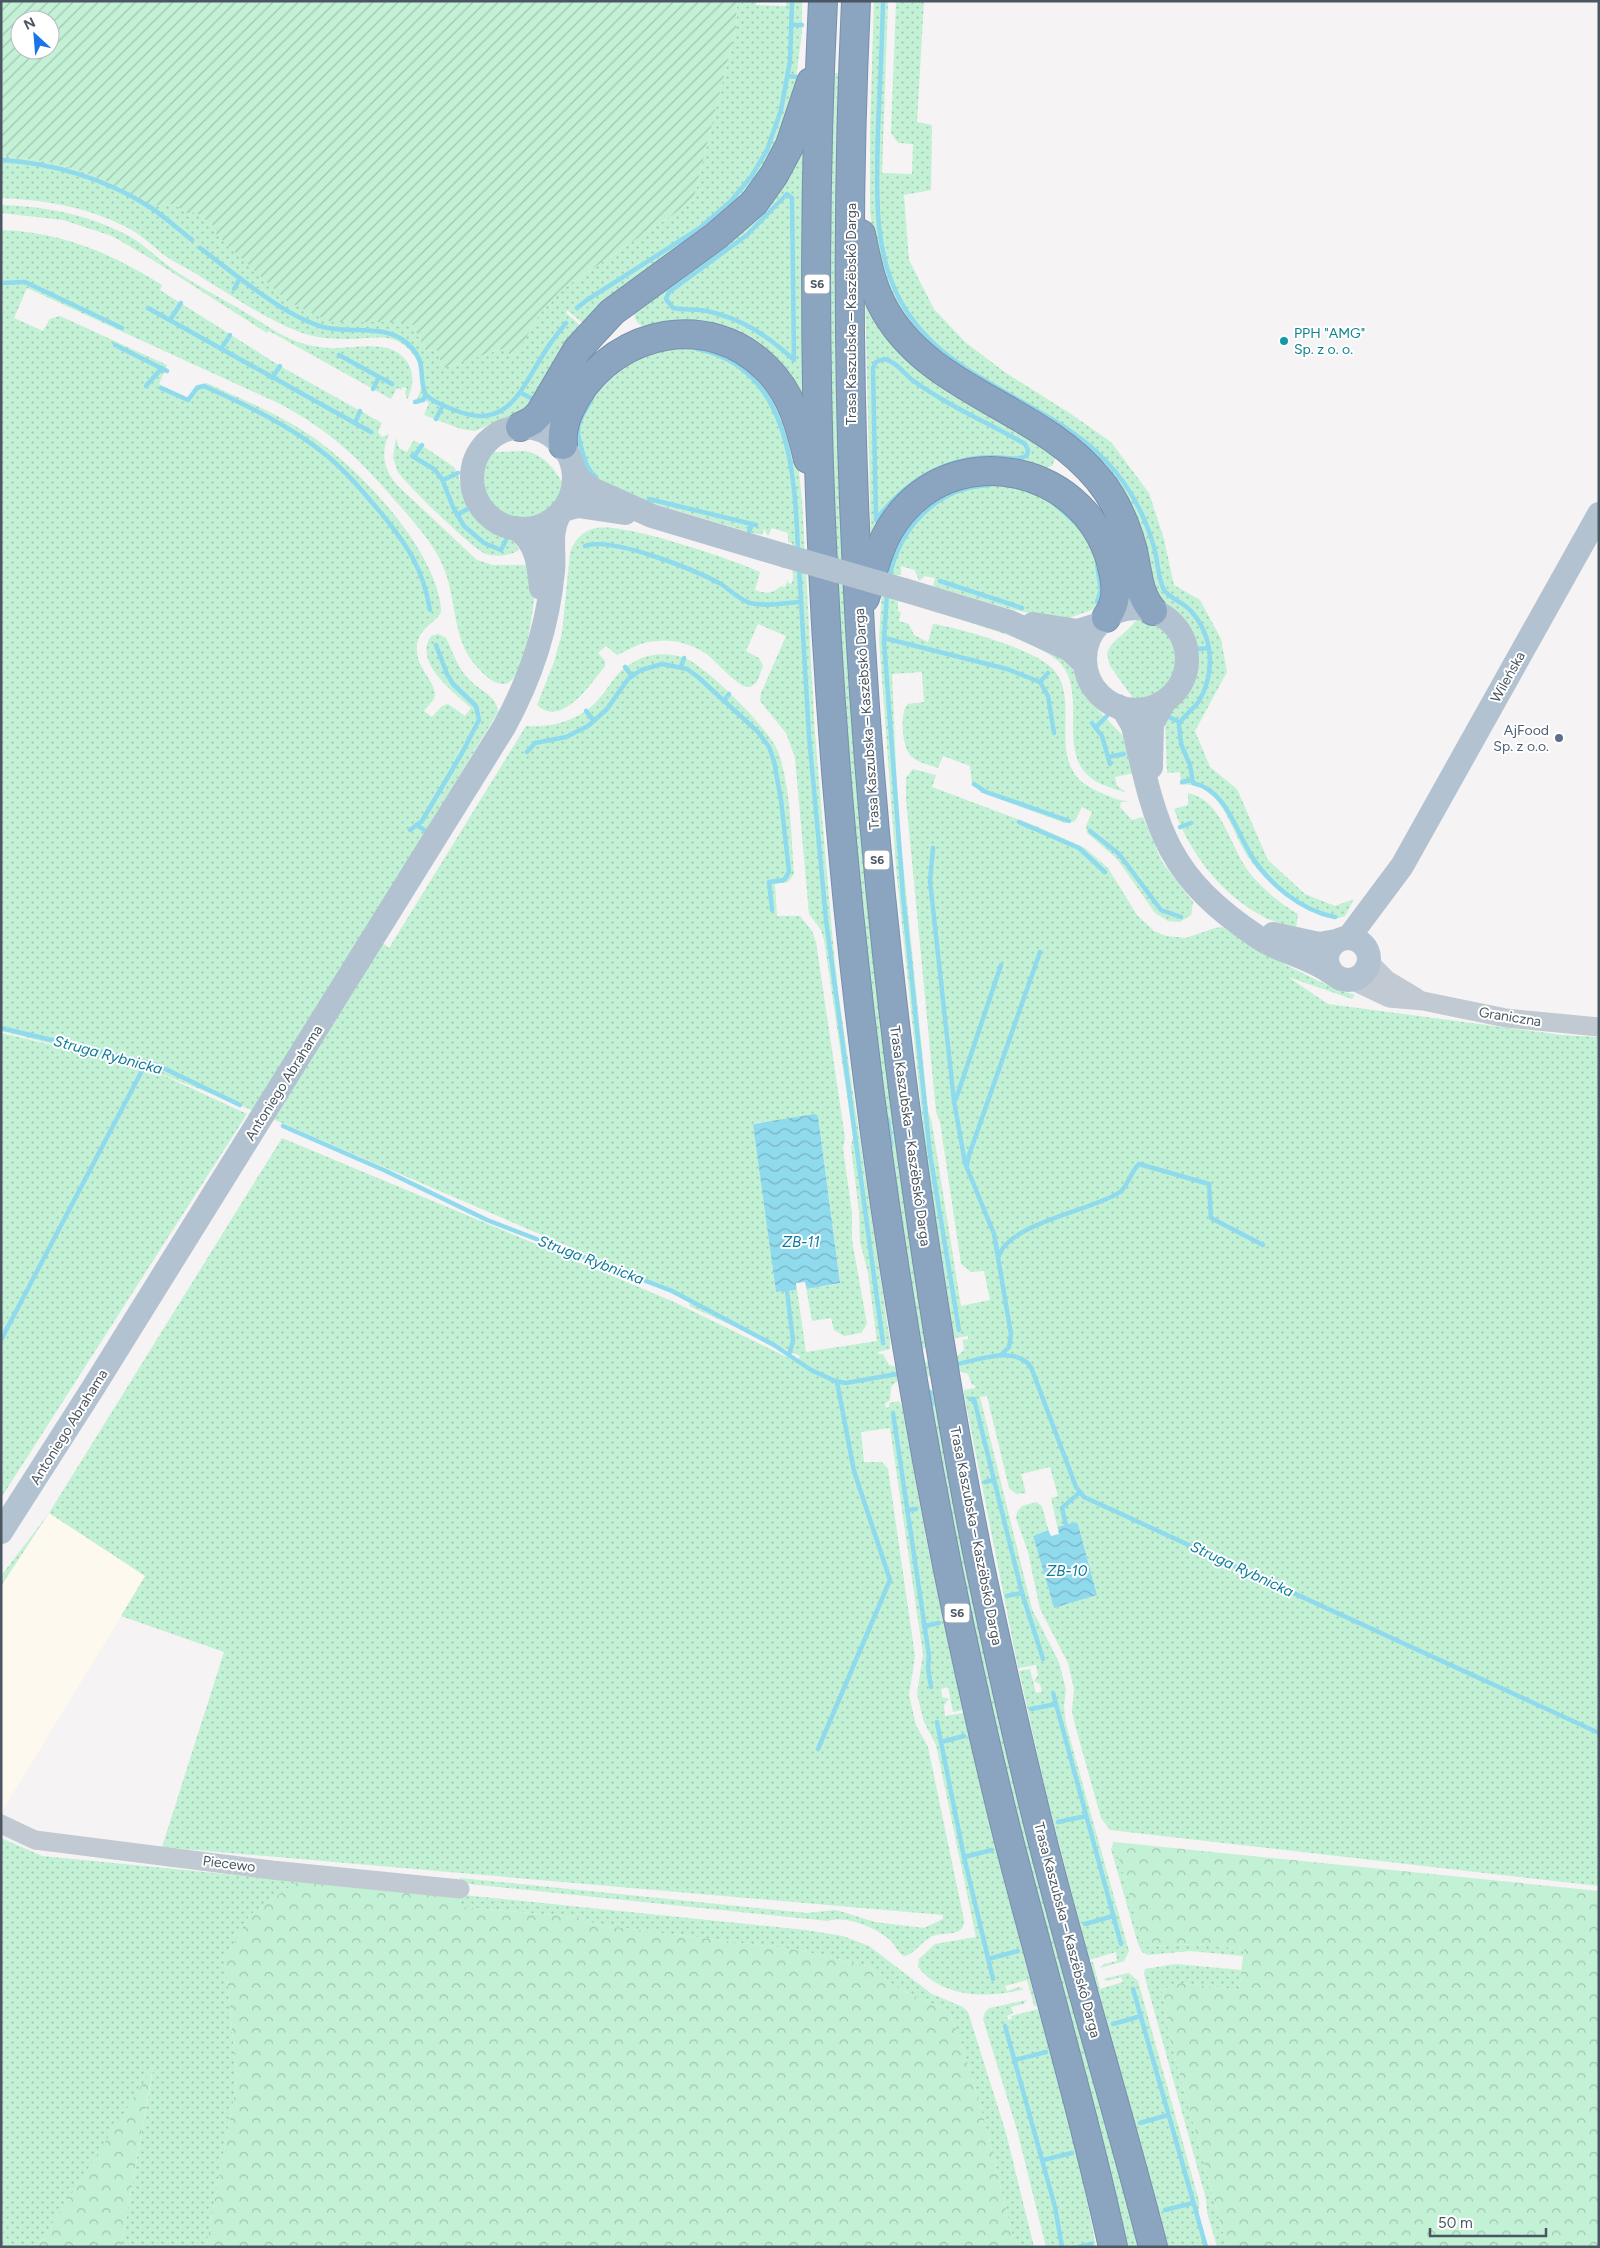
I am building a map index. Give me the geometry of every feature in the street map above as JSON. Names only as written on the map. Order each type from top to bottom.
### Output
[{"type":"highway","name":"S6","points":[[823,1],[820,52],[817,271],[822,515],[832,716],[855,969],[889,1235],[914,1393],[958,1616],[1008,1834],[1082,2118],[1113,2247]]},
{"type":"highway","name":"Trasa Kaszubska – Kaszëbskô Darga","points":[[856,1],[851,188],[850,385],[859,619],[866,733],[887,966],[921,1230],[949,1397],[988,1600],[1039,1827],[1153,2247]]},
{"type":"highway","points":[[520,427],[532,421],[540,413],[573,356],[589,335],[612,312],[716,236],[754,203],[774,175],[790,145],[820,52]]},
{"type":"highway","points":[[851,188],[874,287],[893,323],[920,354],[942,371],[1040,428],[1086,465],[1100,481],[1120,514],[1132,549],[1142,595],[1153,611]]},
{"type":"highway","points":[[563,445],[563,426],[573,403],[585,383],[618,353],[659,336],[680,333],[709,337],[750,354],[781,385],[800,423],[822,515]]},
{"type":"highway","points":[[859,619],[883,542],[905,508],[922,493],[942,482],[963,474],[1007,471],[1035,479],[1066,494],[1082,509],[1096,527],[1112,564],[1115,582],[1115,601],[1101,621]]},
{"type":"main road","points":[[652,516],[578,506],[561,512],[541,526],[515,528],[500,524],[484,510],[474,492],[472,476],[476,460],[487,442],[505,430],[520,427],[536,428],[546,432],[563,445],[579,479],[592,489],[652,516],[1010,622],[1070,650],[1085,664]]},
{"type":"main road","points":[[561,512],[573,491],[574,470]]},
{"type":"main road","name":"Antoniego Abrahama","points":[[1,1532],[99,1380],[488,754],[523,690],[534,662],[544,624],[554,569],[552,533],[561,512]]},
{"type":"main road","name":"Wileńska","points":[[1355,947],[1599,514]]},
{"type":"main road","name":"Antoniego Abrahama","points":[[515,528],[526,537],[534,548],[540,572],[544,624]]},
{"type":"main road","points":[[1010,622],[1078,631],[1126,609],[1153,611],[1176,626],[1185,645],[1187,656],[1184,677],[1179,686],[1164,702],[1144,709],[1118,706],[1104,699],[1097,692],[1091,683],[1085,664],[1087,644],[1101,621]]},
{"type":"main road","name":"Graniczna","points":[[1149,788],[1152,724],[1164,702]]},
{"type":"main road","name":"Graniczna","points":[[1118,706],[1125,712],[1133,726],[1162,834],[1181,868],[1203,895],[1282,952],[1315,963],[1341,976]]},
{"type":"main road","name":"Graniczna","points":[[1238,922],[1302,942],[1355,947]]},
{"type":"main road","points":[[1330,946],[1355,947],[1363,974],[1341,976],[1326,960],[1330,946]]},
{"type":"street","name":"Graniczna","points":[[1355,947],[1387,980],[1422,1001]]},
{"type":"street","name":"Graniczna","points":[[1341,976],[1380,996],[1422,1001],[1506,1018],[1599,1027]]},
{"type":"street","name":"Piecewo","points":[[1,1824],[35,1840],[272,1870],[460,1889]]},
{"type":"shaded area","points":[[49,1513],[146,1576],[1,1813],[1,1586]]},
{"type":"green space","points":[[1,1],[737,1],[736,27],[693,201],[561,290],[539,315],[515,357],[502,349],[443,368],[437,350],[426,351],[411,322],[331,322],[287,301],[216,234],[218,229],[194,211],[190,215],[174,204],[152,206],[104,180],[49,162],[1,155]]},
{"type":"green space","points":[[737,1],[756,1],[756,5],[786,6],[786,1],[802,1],[802,32],[795,86],[774,152],[739,202],[599,309],[596,309],[584,324],[567,310],[566,313],[582,327],[533,404],[515,416],[502,419],[475,431],[461,429],[424,415],[429,403],[424,400],[415,403],[419,396],[422,380],[419,364],[410,351],[398,341],[378,337],[349,339],[316,337],[303,333],[265,316],[169,258],[133,231],[111,220],[96,214],[50,203],[1,198],[1,155],[49,162],[78,170],[104,180],[152,206],[174,204],[190,215],[194,211],[219,229],[331,322],[411,322],[426,351],[437,350],[443,368],[502,349],[515,356],[539,315],[561,290],[693,201],[736,27]]},
{"type":"green space","points":[[874,1],[888,1],[882,173],[912,174],[913,144],[898,143],[891,133],[896,1],[924,1],[917,122],[932,125],[931,190],[904,195],[909,260],[934,309],[965,342],[1006,373],[1111,442],[1149,493],[1164,539],[1174,585],[1200,600],[1221,639],[1227,672],[1195,731],[1210,767],[1237,789],[1268,860],[1305,894],[1335,906],[1354,899],[1345,916],[1331,918],[1322,916],[1283,894],[1260,873],[1248,857],[1215,798],[1205,790],[1193,785],[1179,785],[1181,783],[1180,772],[1167,773],[1165,724],[1170,711],[1190,689],[1196,673],[1198,658],[1195,639],[1188,626],[1178,613],[1158,598],[1139,530],[962,371],[913,330],[888,290],[872,230],[870,209]]},
{"type":"green space","points":[[831,73],[841,73],[838,228],[928,1348],[919,1349],[903,1246],[876,1041],[864,938],[846,731],[833,524],[829,411]]},
{"type":"green space","points":[[803,139],[803,403],[781,368],[644,327],[636,320],[634,310]]},
{"type":"green space","points":[[1,205],[34,207],[67,213],[99,222],[129,236],[189,280],[276,332],[293,340],[323,348],[372,346],[393,350],[402,356],[411,369],[412,382],[408,398],[405,392],[407,388],[403,387],[401,390],[397,388],[391,399],[269,331],[267,333],[112,236],[63,220],[1,213]]},
{"type":"green space","points":[[1,230],[45,235],[65,240],[85,246],[124,263],[162,285],[160,290],[280,366],[382,423],[378,432],[382,437],[389,434],[384,455],[385,462],[389,474],[398,486],[477,560],[493,565],[526,565],[534,594],[527,642],[519,669],[514,678],[508,683],[500,684],[492,681],[482,672],[464,648],[457,624],[450,586],[438,555],[432,546],[386,490],[359,461],[331,437],[316,425],[280,404],[27,288],[14,318],[43,331],[50,319],[60,316],[167,365],[159,384],[188,398],[196,385],[207,383],[267,411],[302,430],[345,462],[367,484],[408,533],[424,559],[436,585],[441,609],[438,617],[424,630],[417,643],[418,658],[435,693],[434,699],[424,711],[432,717],[442,706],[448,704],[465,716],[471,708],[446,685],[431,666],[427,656],[427,646],[431,636],[438,634],[446,638],[464,673],[473,683],[489,695],[495,702],[498,712],[366,930],[389,948],[526,726],[559,723],[578,716],[595,703],[620,672],[634,662],[652,655],[665,654],[685,658],[723,686],[752,716],[774,744],[779,754],[786,783],[794,874],[788,882],[775,884],[777,916],[800,916],[812,931],[816,942],[845,1138],[843,1148],[852,1213],[852,1240],[867,1324],[861,1333],[844,1336],[834,1330],[831,1318],[812,1321],[805,1282],[807,1289],[838,1284],[840,1282],[818,1116],[754,1123],[776,1292],[795,1290],[796,1283],[806,1352],[877,1341],[868,1273],[860,1242],[859,1212],[851,1147],[853,1136],[824,940],[821,930],[809,914],[795,758],[786,733],[760,701],[761,693],[786,636],[758,624],[746,651],[759,658],[763,666],[757,682],[750,687],[739,684],[710,657],[698,649],[678,642],[663,640],[640,644],[617,655],[606,646],[598,653],[605,661],[605,666],[576,701],[556,711],[547,711],[537,705],[554,662],[562,633],[570,553],[577,540],[587,531],[597,528],[611,528],[631,531],[678,543],[726,559],[760,572],[755,590],[762,592],[775,591],[781,586],[785,587],[788,579],[788,583],[791,584],[793,580],[792,543],[788,542],[788,533],[772,528],[768,536],[764,529],[762,535],[749,532],[648,502],[594,480],[585,468],[575,441],[575,429],[586,402],[624,362],[671,346],[711,349],[743,364],[774,396],[798,463],[802,500],[815,734],[832,932],[838,991],[890,1342],[890,1349],[878,1352],[878,1354],[883,1354],[889,1365],[897,1367],[956,1357],[964,1350],[963,1340],[968,1339],[968,1336],[955,1338],[953,1332],[926,1153],[896,868],[879,639],[882,585],[895,544],[916,515],[948,492],[987,483],[1034,490],[1069,516],[1090,541],[1104,587],[1100,602],[1094,609],[1069,618],[1060,619],[1010,609],[933,586],[935,578],[925,576],[919,581],[915,570],[901,566],[901,575],[897,575],[898,611],[901,612],[899,621],[909,624],[914,635],[928,642],[933,624],[945,626],[979,635],[1015,648],[1045,662],[1054,670],[1062,684],[1065,700],[1066,751],[1071,767],[1080,780],[1097,791],[1117,799],[1130,801],[1121,802],[1120,807],[1132,820],[1143,817],[1162,862],[1193,902],[1191,915],[1180,922],[1168,921],[1155,913],[1117,859],[1087,833],[1086,826],[1092,812],[1082,807],[1075,821],[1065,823],[980,792],[972,783],[970,766],[943,756],[938,768],[912,757],[904,739],[903,715],[908,704],[924,702],[922,672],[892,674],[898,812],[928,1110],[932,1124],[961,1306],[990,1300],[984,1271],[971,1272],[961,1264],[940,1122],[936,1112],[906,799],[906,778],[913,769],[936,775],[932,787],[1036,826],[1085,848],[1108,868],[1137,915],[1154,931],[1166,936],[1186,938],[1223,927],[1284,964],[1333,988],[1355,995],[1352,999],[1288,977],[1328,1004],[1562,1035],[1599,1037],[1599,1886],[1110,1830],[1101,1818],[1075,1725],[1072,1711],[1074,1689],[1068,1663],[1040,1609],[1028,1552],[1016,1518],[1017,1512],[1022,1506],[1036,1502],[1042,1506],[1050,1536],[1047,1530],[1033,1536],[1054,1608],[1097,1595],[1078,1524],[1075,1522],[1059,1527],[1059,1534],[1051,1498],[1058,1496],[1050,1467],[1021,1474],[1026,1493],[1016,1494],[1009,1488],[987,1396],[980,1397],[1032,1609],[1059,1662],[1066,1690],[1064,1706],[1066,1724],[1129,1951],[1124,1961],[1100,1968],[1104,1964],[1117,1961],[1116,1952],[1089,1960],[1047,1797],[1019,1671],[1030,1669],[1036,1693],[1042,1692],[1040,1684],[1034,1681],[1038,1675],[1036,1665],[1018,1668],[964,1394],[964,1390],[975,1388],[975,1385],[972,1385],[968,1374],[959,1371],[896,1382],[891,1387],[890,1400],[885,1404],[886,1408],[889,1407],[889,1403],[899,1401],[902,1407],[928,1549],[963,1710],[953,1712],[948,1687],[941,1689],[942,1697],[949,1699],[944,1705],[945,1716],[964,1713],[1001,1869],[1037,2006],[1034,2006],[1027,1980],[1005,1986],[1007,1991],[1019,1987],[1024,1989],[1008,1993],[966,1993],[940,1985],[918,1967],[919,1959],[935,1944],[976,1937],[936,1745],[924,1722],[917,1694],[923,1654],[890,1428],[861,1432],[864,1462],[882,1462],[888,1469],[915,1656],[909,1695],[916,1725],[928,1747],[964,1920],[963,1926],[957,1932],[933,1936],[912,1953],[904,1956],[885,1936],[870,1927],[852,1921],[828,1921],[460,1883],[460,1878],[807,1913],[836,1910],[875,1922],[924,1928],[943,1919],[943,1915],[162,1847],[224,1652],[121,1616],[145,1576],[49,1513],[282,1138],[672,1301],[797,1362],[800,1356],[689,1306],[691,1301],[672,1291],[240,1105],[156,1072],[247,1114],[1,1498],[1,1033],[100,1056],[1,1031]]},
{"type":"green space","points":[[865,291],[1056,456],[1052,466],[1042,469],[987,460],[871,545]]},
{"type":"green space","points":[[396,438],[399,448],[407,452],[414,440],[454,467],[458,474],[465,500],[476,518],[491,531],[513,540],[519,550],[503,555],[486,554],[455,530],[398,472],[393,458]]},
{"type":"green space","points":[[525,451],[543,459],[553,468],[564,485],[554,505],[540,516],[523,519],[507,516],[493,506],[484,492],[482,474],[490,452]]},
{"type":"green space","points":[[942,613],[1019,636],[1056,651],[1073,668],[1085,696],[1124,737],[1134,773],[1115,777],[1117,786],[1126,792],[1101,784],[1086,774],[1078,760],[1074,745],[1072,694],[1069,678],[1061,664],[1052,656],[1023,641]]},
{"type":"green space","points":[[1138,617],[1156,623],[1168,633],[1175,647],[1177,661],[1174,676],[1166,688],[1153,697],[1135,701],[1110,666],[1107,654],[1112,645],[1130,628]]},
{"type":"green space","points":[[1188,793],[1200,797],[1218,815],[1242,862],[1254,879],[1272,896],[1298,914],[1296,928],[1275,922],[1255,912],[1220,884],[1205,867],[1182,829],[1174,809],[1188,805]]},
{"type":"green space","points":[[935,1390],[1141,2247],[1126,2247],[1031,1879],[974,1637],[926,1391]]},
{"type":"green space","points":[[49,1513],[1,1586],[1,1576]]},
{"type":"green space","points":[[1,1838],[42,1856],[298,1881],[250,1915],[225,1958],[237,2081],[206,2247],[121,2247],[153,2070],[37,2247],[1,2247]]},
{"type":"green space","points":[[1114,1841],[1144,1946],[1197,1944],[1244,1949],[1243,1956],[1190,1951],[1148,1955],[1142,1952],[1138,1944],[1111,1849]]},
{"type":"green space","points":[[1114,1842],[1599,1891],[1599,2247],[1227,2247],[1169,2035],[1162,1990],[1181,1983],[1239,1990],[1244,1949],[1197,1944],[1144,1946]]},
{"type":"green space","points":[[298,1881],[459,1895],[462,1907],[576,1917],[599,1925],[799,1950],[867,1966],[901,1990],[949,2011],[960,2039],[978,2098],[1015,2247],[206,2247],[237,2081],[225,1958],[250,1915]]},
{"type":"green space","points":[[463,1895],[806,1930],[843,1936],[869,1946],[932,1994],[963,2007],[968,2012],[1006,2133],[1034,2247],[1015,2247],[978,2098],[960,2039],[949,2011],[901,1990],[867,1966],[799,1950],[599,1925],[576,1917],[462,1907],[460,1898]]},
{"type":"green space","points":[[1093,1962],[1100,1989],[1123,1982],[1121,1977],[1108,1981],[1103,1979],[1129,1973],[1138,1981],[1199,2201],[1199,2216],[1208,2247],[1168,2247],[1090,1963]]},
{"type":"green space","points":[[1176,1964],[1242,1970],[1239,1990],[1181,1983],[1162,1990],[1169,2035],[1227,2247],[1217,2247],[1207,2212],[1206,2199],[1144,1974],[1145,1969]]},
{"type":"green space","points":[[1027,2000],[1023,2004],[1011,2007],[1013,2013],[1007,2016],[1008,2020],[1012,2019],[1011,2016],[1038,2009],[1077,2157],[1096,2247],[1046,2247],[1017,2130],[983,2019],[985,2012],[989,2008]]},
{"type":"green space","points":[[153,2068],[121,2247],[37,2247]]},
{"type":"water","name":"ZB-11","points":[[815,1114],[818,1116],[840,1283],[807,1289],[805,1282],[796,1283],[796,1290],[776,1292],[753,1124]]},
{"type":"water","name":"ZB-10","points":[[1075,1522],[1078,1524],[1097,1595],[1054,1608],[1033,1536],[1048,1530],[1051,1536],[1059,1534],[1058,1527]]},
{"type":"waterway","points":[[577,308],[700,228],[731,201],[751,177],[767,150],[781,110],[790,61],[792,1]]},
{"type":"waterway","points":[[883,1],[878,128],[878,216],[880,238],[885,259],[891,280],[900,300],[919,328],[942,351],[968,370],[1080,438],[1105,460],[1122,480],[1147,526],[1164,590],[1169,596],[1185,605],[1191,611],[1204,632],[1208,643],[1210,666],[1204,690],[1197,704],[1179,724],[1181,744],[1190,765],[1193,783],[1204,787],[1222,802],[1251,855],[1276,885],[1310,909],[1335,917]]},
{"type":"waterway","points":[[792,25],[802,25]]},
{"type":"waterway","points":[[788,76],[797,77]]},
{"type":"waterway","points":[[1,160],[59,169],[115,188],[150,207],[192,240]]},
{"type":"waterway","points":[[787,194],[792,198],[794,360],[765,336],[743,324],[720,314],[707,311],[673,308],[666,299],[669,292],[747,235],[787,194]]},
{"type":"waterway","points":[[200,248],[245,282],[296,316],[328,328],[380,331],[400,338],[414,351],[421,364],[422,383],[426,395],[445,406],[474,416],[488,416],[500,412],[510,404],[566,323]]},
{"type":"waterway","points":[[234,289],[240,278]]},
{"type":"waterway","points":[[1,283],[25,282],[122,328]]},
{"type":"waterway","points":[[170,320],[181,303]]},
{"type":"waterway","points":[[148,308],[371,432]]},
{"type":"waterway","points":[[221,349],[230,335]]},
{"type":"waterway","points":[[115,345],[167,371]]},
{"type":"waterway","points":[[697,349],[728,360],[752,378],[769,401],[782,429],[790,459],[797,522],[798,552]]},
{"type":"waterway","points":[[339,355],[392,384]]},
{"type":"waterway","points":[[884,359],[895,364],[911,379],[938,397],[1025,444],[1028,450],[1027,455],[1019,458],[973,458],[940,468],[912,484],[876,520],[873,368],[876,362],[884,359]]},
{"type":"waterway","points":[[272,378],[280,366]]},
{"type":"waterway","points":[[146,386],[162,368]]},
{"type":"waterway","points":[[373,389],[379,377]]},
{"type":"waterway","points":[[161,388],[188,400],[197,388],[204,386],[283,425],[326,455],[362,490],[406,547],[423,582],[430,610]]},
{"type":"waterway","points":[[521,393],[535,400]]},
{"type":"waterway","points":[[415,402],[423,400],[426,395]]},
{"type":"waterway","points":[[592,399],[582,415],[578,433],[586,463],[596,477]]},
{"type":"waterway","points":[[436,419],[443,405]]},
{"type":"waterway","points":[[355,423],[360,411]]},
{"type":"waterway","points":[[414,457],[422,445]]},
{"type":"waterway","points":[[412,456],[434,469],[442,479],[453,507],[464,526],[484,543],[501,550],[507,538]]},
{"type":"waterway","points":[[443,480],[458,473]]},
{"type":"waterway","points":[[889,579],[901,543],[911,527],[923,514],[937,502],[953,493],[990,485]]},
{"type":"waterway","points":[[649,499],[756,525]]},
{"type":"waterway","points":[[1056,505],[1074,521]]},
{"type":"waterway","points":[[457,515],[469,508]]},
{"type":"waterway","points":[[749,532],[752,524]]},
{"type":"waterway","points":[[585,546],[598,544],[614,546],[674,563],[721,584],[746,602],[769,605],[800,602]]},
{"type":"waterway","points":[[1097,565],[1101,590],[1097,602]]},
{"type":"waterway","points":[[799,567],[809,736],[826,920],[883,1343]]},
{"type":"waterway","points":[[940,581],[1022,608]]},
{"type":"waterway","points":[[887,591],[884,641],[903,896],[930,1154],[959,1330]]},
{"type":"waterway","points":[[884,638],[1007,669],[1040,682],[1048,696],[1054,733]]},
{"type":"waterway","points":[[410,830],[422,821],[479,720],[476,706],[453,684],[447,674],[436,645]]},
{"type":"waterway","points":[[1197,649],[1209,648]]},
{"type":"waterway","points":[[681,667],[684,658]]},
{"type":"waterway","points":[[527,752],[535,743],[566,737],[588,726],[607,709],[628,679],[641,670],[662,664],[687,669],[758,732],[769,747],[774,761],[781,800],[789,872],[784,880],[769,882],[772,910]]},
{"type":"waterway","points":[[625,667],[632,676]]},
{"type":"waterway","points":[[1040,682],[1048,673]]},
{"type":"waterway","points":[[724,701],[729,694]]},
{"type":"waterway","points":[[586,711],[594,721]]},
{"type":"waterway","points":[[1096,727],[1107,716]]},
{"type":"waterway","points":[[1167,716],[1179,722]]},
{"type":"waterway","points":[[1092,723],[1102,736],[1110,764]]},
{"type":"waterway","points":[[1108,757],[1124,754]]},
{"type":"waterway","points":[[1182,782],[1192,780]]},
{"type":"waterway","points":[[974,784],[986,792],[1069,821]]},
{"type":"waterway","points":[[1019,822],[1079,848],[1105,872]]},
{"type":"waterway","points":[[1180,827],[1191,823]]},
{"type":"waterway","points":[[417,825],[427,832]]},
{"type":"waterway","points":[[1090,831],[1119,854],[1161,910],[1181,917]]},
{"type":"waterway","points":[[933,848],[930,881],[954,1101],[965,1163],[994,1234],[1011,1334],[1009,1347],[1001,1355]]},
{"type":"waterway","points":[[967,1165],[1040,952]]},
{"type":"waterway","points":[[956,1099],[1001,965]]},
{"type":"waterway","name":"Struga Rybnicka","points":[[1,1028],[157,1065],[240,1105]]},
{"type":"waterway","points":[[1,1340],[146,1063]]},
{"type":"waterway","points":[[888,1120],[891,1146]]},
{"type":"waterway","name":"Struga Rybnicka","points":[[283,1126],[386,1171],[487,1220],[672,1291],[774,1345],[811,1370],[835,1381],[846,1383],[897,1374]]},
{"type":"waterway","points":[[999,1256],[1005,1245],[1034,1226],[1108,1199],[1120,1192],[1139,1164],[1209,1184],[1211,1218],[1263,1245]]},
{"type":"waterway","points":[[787,1291],[793,1341],[789,1355]]},
{"type":"waterway","name":"Struga Rybnicka","points":[[957,1364],[986,1357],[1006,1355],[1024,1360],[1031,1367],[1076,1487],[1084,1497],[1599,1733]]},
{"type":"waterway","points":[[818,1749],[890,1580],[854,1471],[837,1382]]},
{"type":"waterway","points":[[930,1392],[932,1404]]},
{"type":"waterway","points":[[970,1399],[974,1399],[1022,1593],[1043,1659]]},
{"type":"waterway","points":[[893,1413],[929,1656],[928,1668],[931,1687]]},
{"type":"waterway","points":[[985,1482],[993,1480]]},
{"type":"waterway","points":[[1066,1525],[1062,1508],[1079,1493]]},
{"type":"waterway","points":[[907,1510],[916,1509]]},
{"type":"waterway","points":[[1007,1596],[1022,1593]]},
{"type":"waterway","points":[[924,1626],[939,1623]]},
{"type":"waterway","points":[[1053,1693],[1121,1944]]},
{"type":"waterway","points":[[1031,1709],[1056,1704]]},
{"type":"waterway","points":[[937,1722],[964,1857],[993,1979]]},
{"type":"waterway","points":[[941,1742],[964,1736]]},
{"type":"waterway","points":[[1058,1822],[1086,1816]]},
{"type":"waterway","points":[[964,1857],[992,1850]]},
{"type":"waterway","points":[[1085,1924],[1113,1916]]},
{"type":"waterway","points":[[988,1959],[1018,1951]]},
{"type":"waterway","points":[[1133,1989],[1206,2247]]},
{"type":"waterway","points":[[1113,2024],[1141,2016]]},
{"type":"waterway","points":[[1005,2026],[1055,2207],[1062,2247]]},
{"type":"waterway","points":[[1015,2060],[1046,2052]]},
{"type":"waterway","points":[[1140,2123],[1168,2115]]},
{"type":"waterway","points":[[1043,2160],[1072,2153]]},
{"type":"waterway","points":[[1165,2210],[1193,2203]]},
{"type":"waterway","points":[[1079,2247],[1091,2244]]},
{"type":"place","name":"PPH \"AMG\" Sp. z o. o.","points":[[1284,341]]},
{"type":"place","name":"AjFood Sp. z o.o.","points":[[1559,738]]}]
